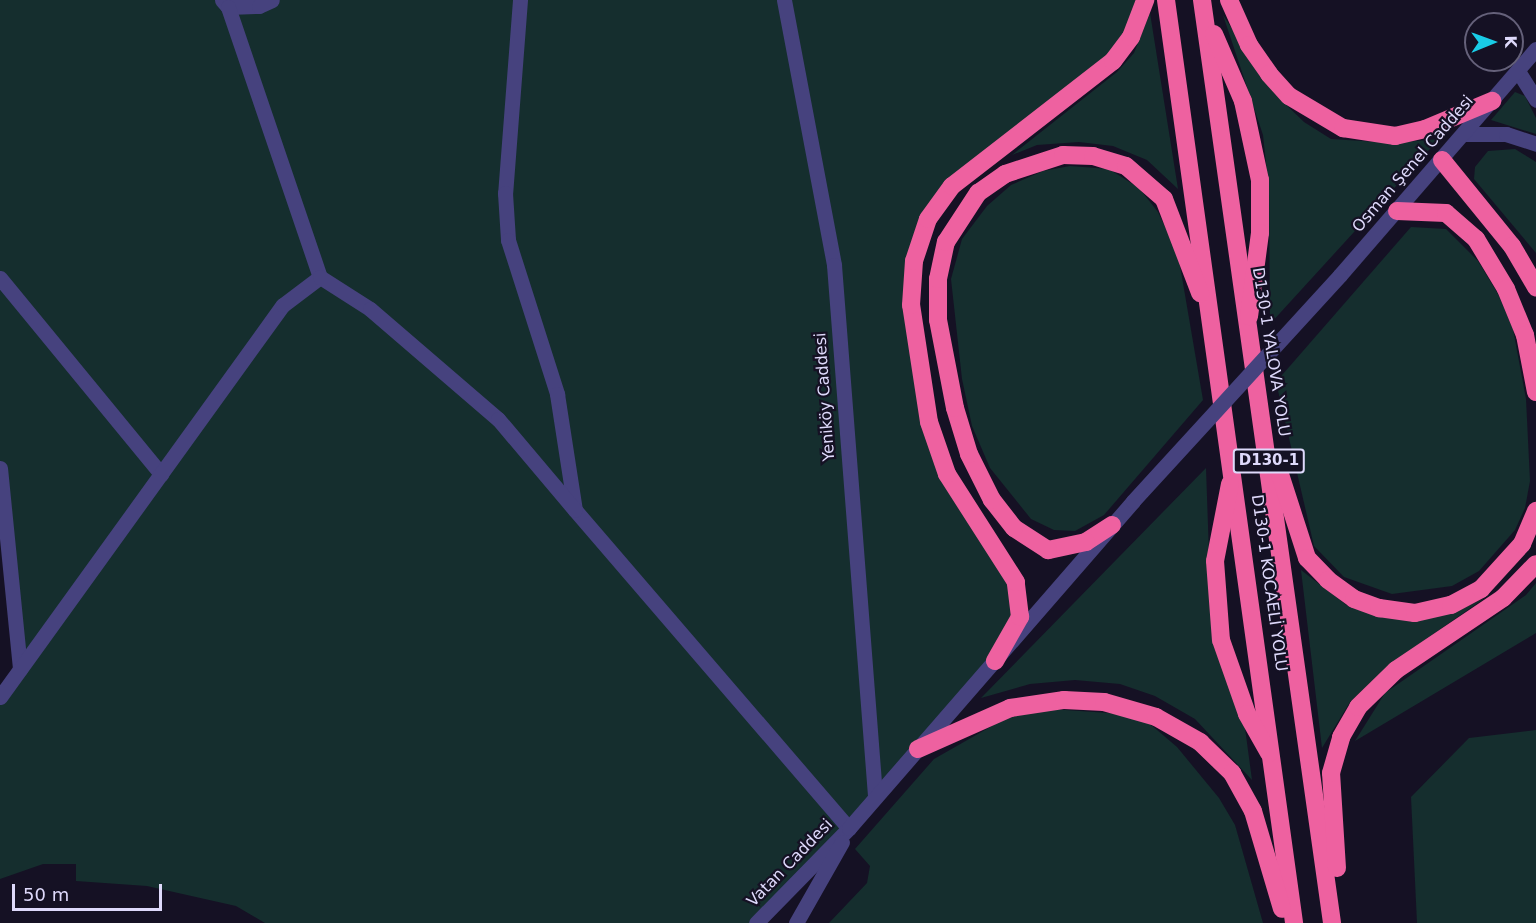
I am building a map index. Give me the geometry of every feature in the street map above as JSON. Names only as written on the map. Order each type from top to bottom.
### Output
[{"type":"highway","points":[[995,661],[1020,617],[1016,582],[947,474],[929,422],[911,305],[914,261],[928,219],[951,186],[1113,61],[1131,37],[1146,0]]},
{"type":"highway","name":"D130-1 KOCAELİ YOLU","points":[[1166,0],[1274,761],[1294,923]]},
{"type":"highway","points":[[1229,0],[1249,45],[1269,74],[1290,96],[1343,128],[1395,136],[1425,129],[1492,101]]},
{"type":"highway","points":[[1203,4],[1243,102],[1260,180],[1256,281],[1247,326]]},
{"type":"highway","name":"D130-1 YALOVA YOLU","points":[[1203,4],[1332,923]]},
{"type":"highway","points":[[1112,525],[1064,549],[1048,550],[1029,541],[992,500],[969,454],[938,320],[938,279],[946,242],[960,216],[978,193],[1005,174],[1035,161],[1093,156],[1126,166],[1148,182],[1174,216],[1215,341]]},
{"type":"highway","points":[[1442,160],[1512,246],[1536,287]]},
{"type":"highway","points":[[1397,211],[1446,213],[1476,239],[1506,289],[1525,335],[1536,392]]},
{"type":"highway","points":[[1263,421],[1307,558],[1328,580],[1354,599],[1379,608],[1415,613],[1451,605],[1481,589],[1522,544],[1536,511]]},
{"type":"highway","points":[[1233,468],[1215,561],[1221,640],[1247,714],[1274,761]]},
{"type":"highway","points":[[1343,923],[1331,797],[1331,773],[1341,737],[1358,708],[1396,670],[1503,598],[1536,564]]},
{"type":"highway","points":[[918,749],[1010,708],[1064,700],[1104,702],[1156,717],[1200,742],[1232,773],[1253,811],[1286,923]]},
{"type":"street","points":[[272,0],[259,6],[225,4],[320,277],[370,309],[498,419],[849,828]]},
{"type":"street","points":[[520,0],[505,193],[508,240],[557,394],[575,510]]},
{"type":"street","name":"Yeniköy Caddesi","points":[[784,0],[834,265],[875,795]]},
{"type":"street","name":"Osman Şenel Caddesi","points":[[1524,64],[1536,49]]},
{"type":"street","name":"Osman Şenel Caddesi","points":[[849,828],[875,795],[918,749],[1133,501],[1340,275],[1517,72]]},
{"type":"street","points":[[1519,72],[1536,100]]},
{"type":"street","points":[[1464,134],[1506,134],[1536,144]]},
{"type":"street","points":[[0,697],[283,305],[320,277]]},
{"type":"street","points":[[0,278],[161,474]]},
{"type":"street","points":[[0,468],[20,669]]},
{"type":"street","name":"Vatan Caddesi","points":[[756,923],[849,828]]},
{"type":"street","name":"Vatan Caddesi","points":[[796,923],[849,828]]},
{"type":"green space","points":[[0,0],[1145,0],[1131,37],[952,186],[914,261],[929,422],[1020,600],[995,661],[756,923],[265,923],[236,906],[147,886],[76,881],[76,864],[43,864],[0,879],[0,697],[20,669],[0,468]]},
{"type":"green space","points":[[1150,13],[1178,189],[1147,160],[1113,146],[1079,142],[1037,145],[1012,155],[1117,72],[1134,53]]},
{"type":"green space","points":[[1223,15],[1275,94],[1304,122],[1331,139],[1394,143],[1439,139],[1270,324],[1269,191],[1263,135]]},
{"type":"green space","points":[[1515,92],[1525,96],[1536,118],[1536,134],[1491,120]]},
{"type":"green space","points":[[1515,149],[1536,162],[1536,253],[1474,179],[1475,167],[1488,151]]},
{"type":"green space","points":[[1070,166],[1109,169],[1139,188],[1158,212],[1178,254],[1203,400],[1104,515],[1075,531],[1054,530],[1031,519],[990,468],[972,426],[962,379],[951,279],[962,239],[987,206],[1011,185],[1043,171]]},
{"type":"green space","points":[[1411,227],[1446,229],[1478,261],[1498,294],[1513,329],[1526,399],[1530,481],[1525,508],[1515,530],[1479,571],[1452,586],[1392,594],[1344,577],[1314,546],[1276,382]]},
{"type":"green space","points":[[1206,468],[1212,641],[1245,728],[1252,780],[1195,719],[1155,696],[1120,684],[1075,680],[1030,684],[981,698]]},
{"type":"green space","points":[[1301,570],[1349,607],[1385,617],[1455,612],[1485,598],[1390,664],[1350,702],[1322,748]]},
{"type":"green space","points":[[1536,583],[1536,633],[1355,741],[1385,693],[1526,595]]},
{"type":"green space","points":[[1051,709],[1123,714],[1150,724],[1177,747],[1219,798],[1235,825],[1263,923],[829,923],[867,883],[870,866],[855,849],[934,759],[1006,718]]},
{"type":"green space","points":[[1536,730],[1536,923],[1417,923],[1411,797],[1469,738]]}]
